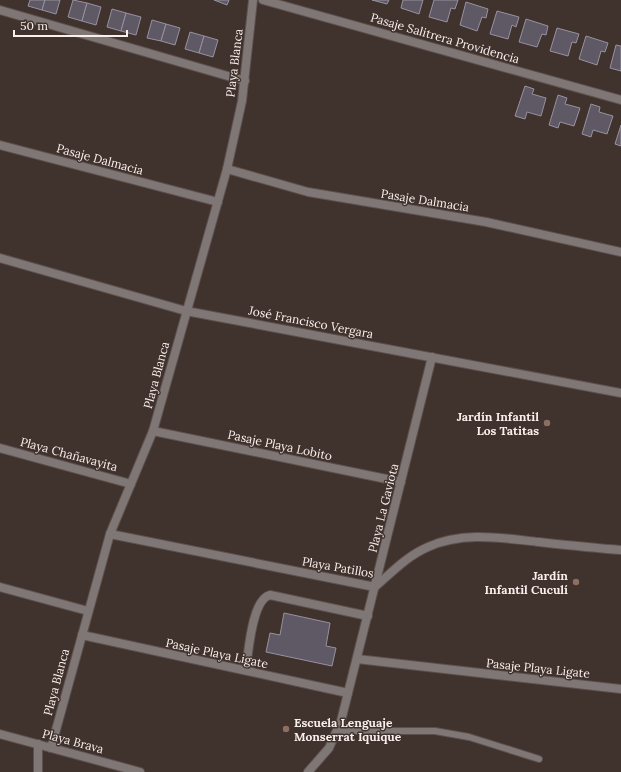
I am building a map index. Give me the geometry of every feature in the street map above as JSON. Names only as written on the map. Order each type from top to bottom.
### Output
[{"type":"street","name":"Playa Blanca","points":[[51,748],[110,534],[153,431],[227,169],[245,81],[253,0]]},
{"type":"street","name":"Pasaje Salitrera Providencia","points":[[263,0],[621,100]]},
{"type":"street","points":[[0,10],[245,81]]},
{"type":"street","name":"Pasaje Dalmacia","points":[[0,145],[218,202]]},
{"type":"street","name":"Pasaje Dalmacia","points":[[227,169],[308,192],[486,222],[621,252]]},
{"type":"street","name":"José Francisco Vergara","points":[[0,258],[186,310],[621,393]]},
{"type":"street","name":"Playa La Gaviota","points":[[308,772],[329,748],[338,731],[432,357]]},
{"type":"street","name":"Pasaje Playa Lobito","points":[[153,431],[401,482]]},
{"type":"street","name":"Playa Chañavayita","points":[[0,448],[131,484]]},
{"type":"street","name":"Playa Patillos","points":[[110,534],[375,588],[402,562],[414,554],[428,547],[451,539],[466,537],[502,538],[621,550]]},
{"type":"street","points":[[0,587],[88,611]]},
{"type":"street","points":[[247,661],[250,635],[260,602],[264,596],[270,595],[368,616]]},
{"type":"street","name":"Pasaje Playa Ligate","points":[[82,636],[348,693]]},
{"type":"street","name":"Pasaje Playa Ligate","points":[[357,659],[621,689]]},
{"type":"street","name":"Playa Brava","points":[[0,734],[140,772]]},
{"type":"street","points":[[38,744],[38,772]]},
{"type":"lane","points":[[338,731],[435,731],[469,737],[539,758]]},
{"type":"building","points":[[30,0],[45,0],[42,10],[28,6]]},
{"type":"building","points":[[45,0],[60,0],[56,14],[42,10]]},
{"type":"building","points":[[73,0],[87,3],[82,21],[68,17]]},
{"type":"building","points":[[214,0],[229,0],[227,5]]},
{"type":"building","points":[[372,0],[389,0],[387,4]]},
{"type":"building","points":[[403,0],[423,0],[419,14],[401,8]]},
{"type":"building","points":[[434,0],[458,0],[455,9],[451,8],[447,22],[429,17]]},
{"type":"building","points":[[466,2],[488,9],[486,18],[482,17],[477,31],[460,25]]},
{"type":"building","points":[[87,3],[101,7],[96,25],[82,21]]},
{"type":"building","points":[[112,9],[126,13],[121,31],[107,27]]},
{"type":"building","points":[[497,11],[519,17],[516,27],[512,25],[508,39],[490,34]]},
{"type":"building","points":[[126,13],[141,17],[136,35],[121,31]]},
{"type":"building","points":[[526,19],[548,26],[546,35],[542,34],[537,47],[519,42]]},
{"type":"building","points":[[152,20],[166,24],[161,41],[147,38]]},
{"type":"building","points":[[166,24],[180,28],[175,45],[161,41]]},
{"type":"building","points":[[557,28],[579,34],[576,43],[572,42],[568,56],[550,51]]},
{"type":"building","points":[[190,32],[204,36],[199,53],[185,49]]},
{"type":"building","points":[[204,36],[218,40],[213,57],[199,53]]},
{"type":"building","points":[[586,36],[608,43],[605,52],[601,51],[597,65],[579,59]]},
{"type":"building","points":[[616,45],[621,46],[621,71],[610,68]]},
{"type":"building","points":[[525,86],[534,89],[532,94],[546,98],[541,116],[527,112],[525,119],[515,116]]},
{"type":"building","points":[[558,95],[567,98],[565,104],[580,108],[574,126],[560,122],[558,128],[549,125]]},
{"type":"building","points":[[591,104],[600,107],[599,112],[613,116],[607,134],[593,130],[591,137],[582,134]]},
{"type":"building","points":[[621,125],[621,146],[615,144]]},
{"type":"building","points":[[284,613],[330,623],[326,646],[336,648],[332,666],[266,652],[270,633],[280,635]]},
{"type":"place","name":"Jardín Infantil Los Tatitas","points":[[547,423]]},
{"type":"place","name":"Jardín Infantil Cuculí","points":[[576,582]]},
{"type":"place","name":"Escuela Lenguaje Monserrat Iquique","points":[[286,729]]}]
